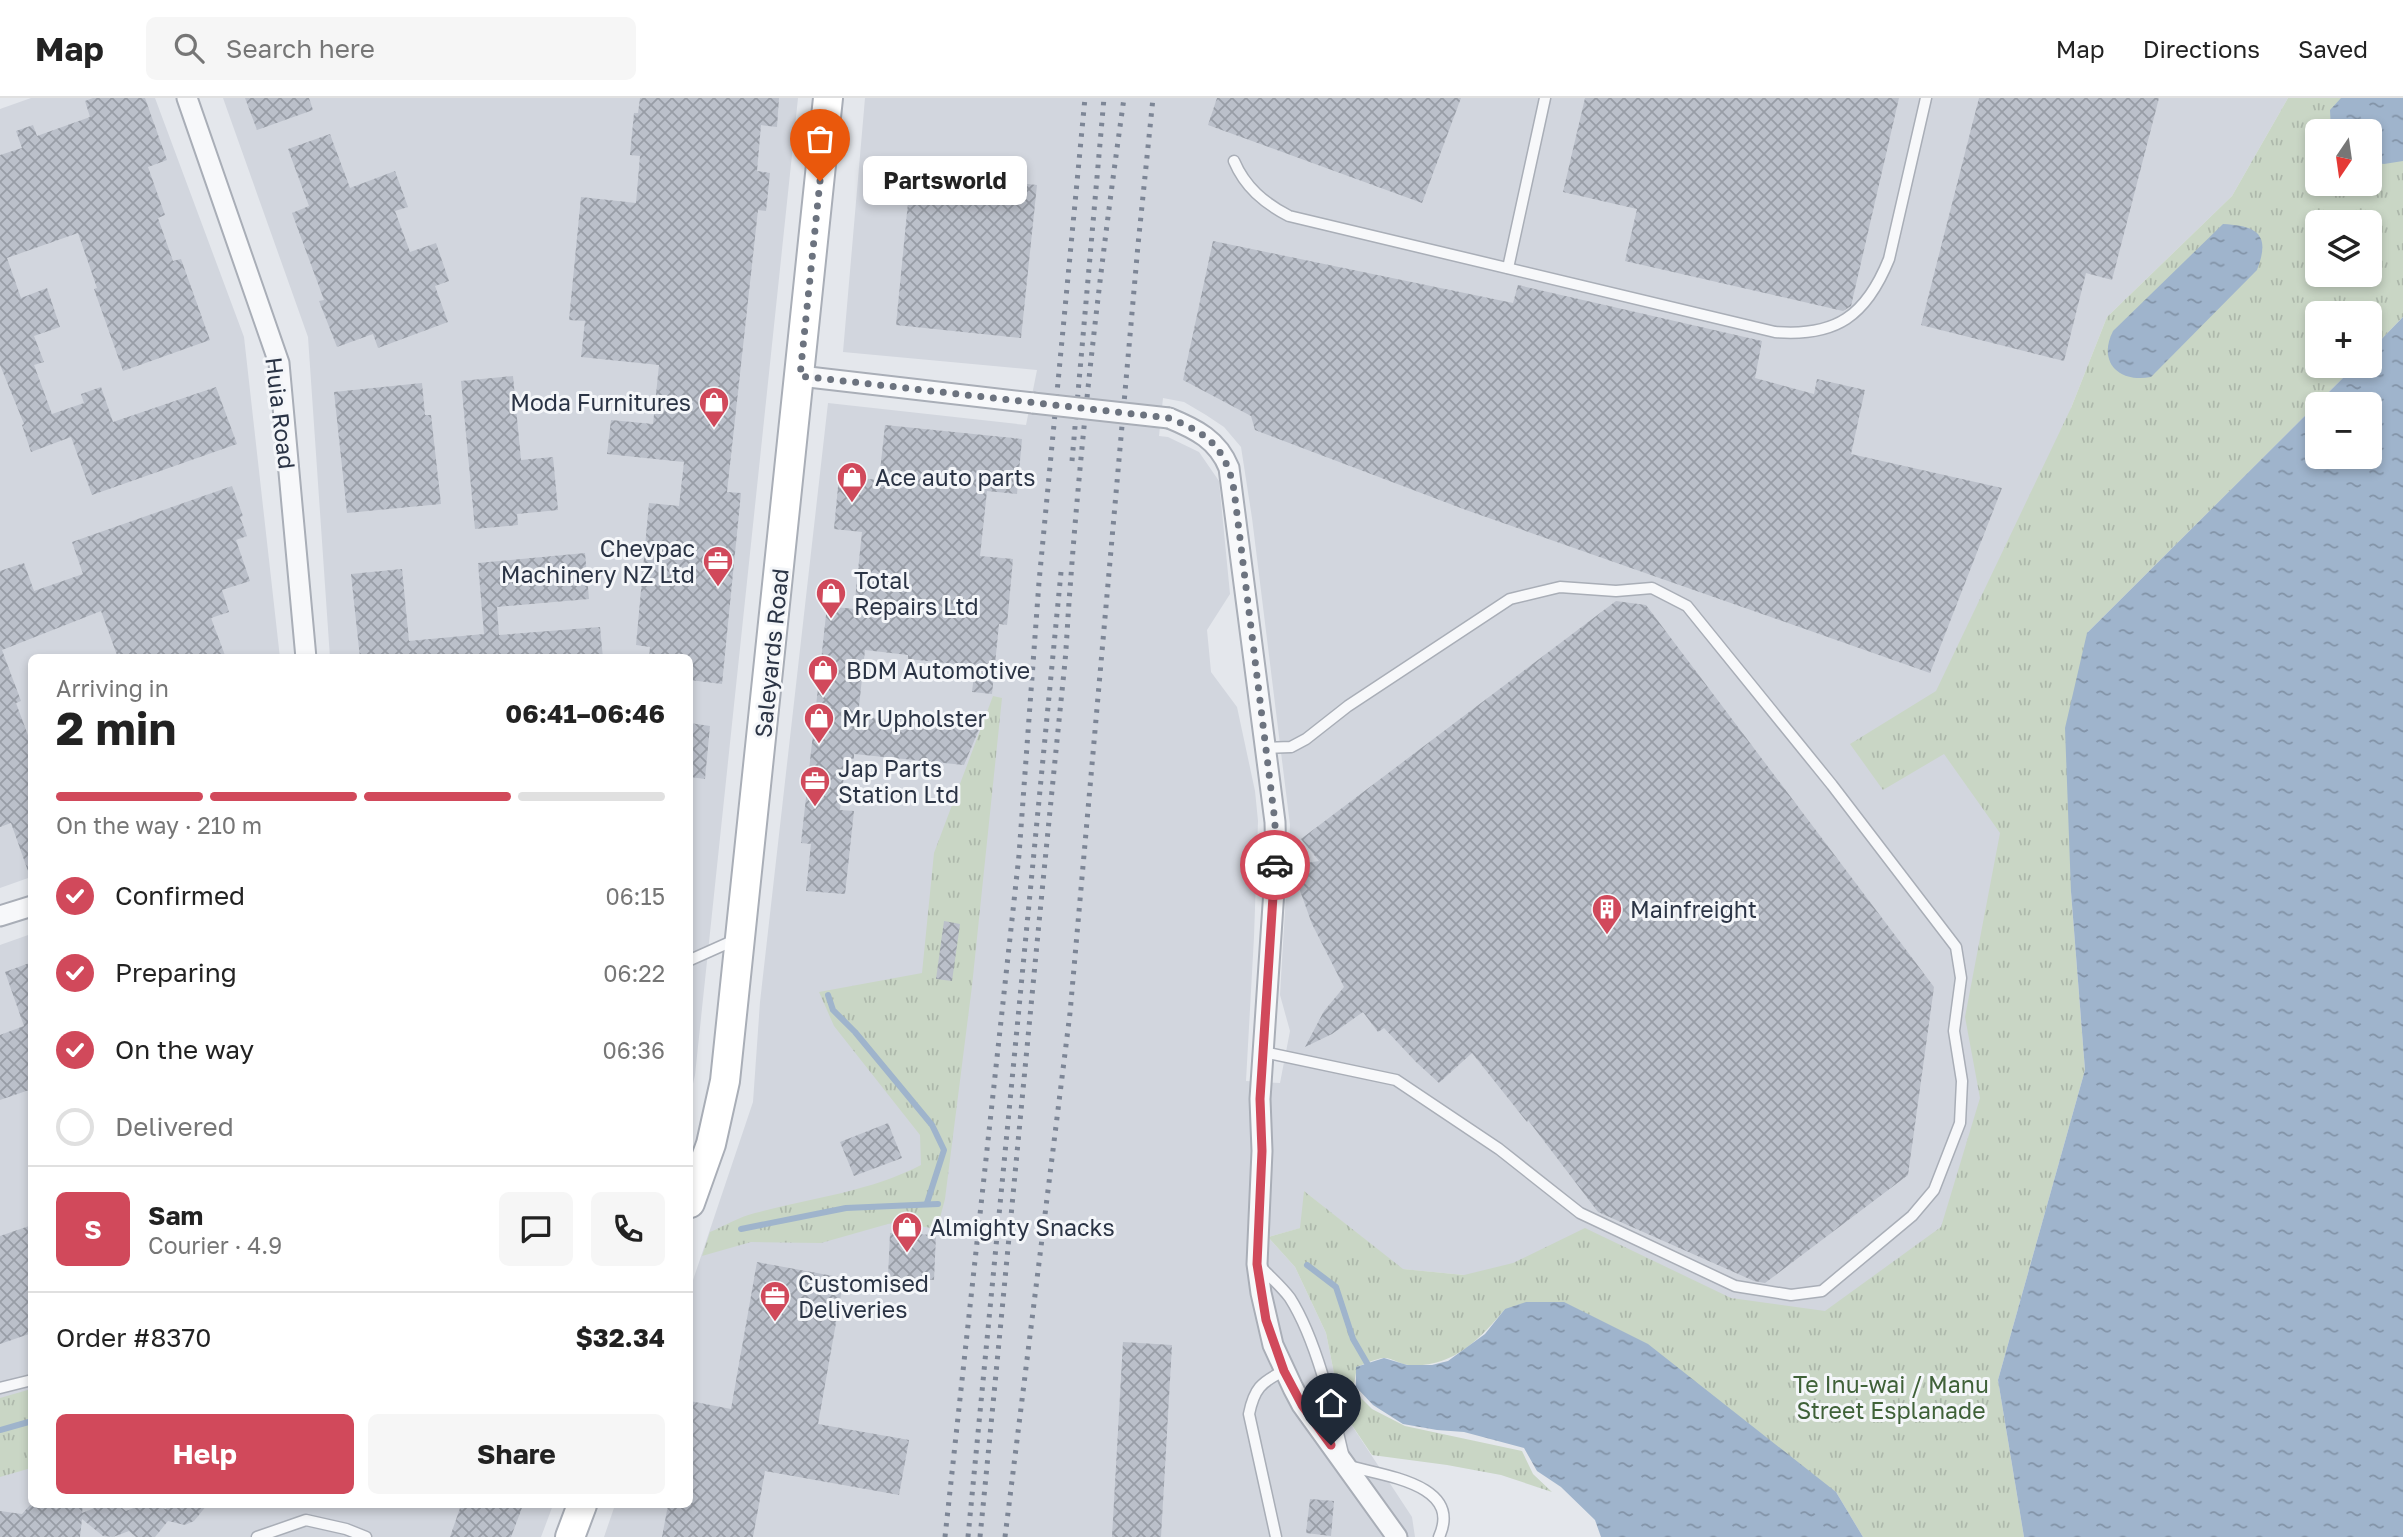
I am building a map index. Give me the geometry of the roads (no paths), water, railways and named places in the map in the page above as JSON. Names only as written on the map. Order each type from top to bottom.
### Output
[{"type":"main road","name":"Saleyards Road","points":[[693,1195],[711,1144],[723,1092],[828,98]]},
{"type":"main road","points":[[570,1537],[581,1508]]},
{"type":"street","name":"Huia Road","points":[[187,98],[279,363],[306,654]]},
{"type":"street","points":[[800,376],[1169,418],[1192,427],[1209,438],[1222,453],[1234,490],[1276,842],[1260,1099],[1262,1151],[1257,1264],[1266,1320],[1284,1371],[1302,1405],[1397,1537]]},
{"type":"street","points":[[0,916],[28,907]]},
{"type":"lane","points":[[1508,268],[1545,98]]},
{"type":"lane","points":[[1234,161],[1249,188],[1271,207],[1289,216],[1775,332],[1804,333],[1838,324],[1864,304],[1882,276],[1889,259],[1926,98]]},
{"type":"lane","points":[[1264,1052],[1395,1080],[1499,1149],[1580,1213],[1735,1286],[1791,1295],[1822,1291],[1912,1216],[1934,1190],[1960,1123],[1962,1081],[1954,1031],[1961,978],[1956,947],[1832,785],[1687,606],[1652,588],[1616,591],[1560,587],[1510,599],[1348,706],[1306,739],[1291,747],[1266,748]]},
{"type":"lane","points":[[693,959],[740,938]]},
{"type":"lane","points":[[1257,1264],[1289,1297],[1303,1325],[1335,1421],[1346,1465],[1408,1481],[1430,1492],[1443,1508],[1444,1525],[1439,1537]]},
{"type":"lane","points":[[1276,1537],[1249,1414],[1252,1397],[1258,1388],[1284,1371]]},
{"type":"lane","points":[[0,1388],[28,1381]]},
{"type":"lane","points":[[257,1537],[306,1520],[346,1529],[366,1537]]},
{"type":"water","points":[[2341,98],[2403,98],[2403,161],[2382,164],[2382,119],[2330,119],[2330,110]]},
{"type":"water","points":[[2223,224],[2245,227],[2258,234],[2262,248],[2257,270],[2151,377],[2121,374],[2114,368],[2108,353],[2113,331]]},
{"type":"water","points":[[2403,317],[2403,1537],[2024,1537],[1998,1380],[2085,1070],[2071,892],[2065,728],[2087,633],[2305,416],[2305,469],[2382,469],[2382,392],[2329,392],[2343,378],[2382,378],[2382,339]]},
{"type":"water","points":[[1526,1302],[1564,1302],[1648,1344],[1836,1492],[1863,1537],[1601,1537],[1595,1520],[1561,1487],[1537,1471],[1524,1448],[1464,1432],[1403,1424],[1373,1405],[1356,1387],[1356,1367],[1384,1358],[1407,1365],[1432,1365],[1448,1361],[1485,1334],[1505,1309]]},
{"type":"waterway","points":[[828,995],[833,1010],[855,1032],[932,1125],[944,1150],[927,1203]]},
{"type":"waterway","points":[[741,1229],[846,1208],[938,1204]]},
{"type":"waterway","points":[[1307,1265],[1336,1287],[1353,1339],[1371,1370]]},
{"type":"waterway","points":[[0,1430],[28,1422]]},
{"type":"railway","points":[[945,1537],[1019,855],[1039,582],[1085,98]]},
{"type":"railway","points":[[1072,461],[1104,98]]},
{"type":"railway","points":[[980,1537],[1065,662],[1086,405],[1124,98]]},
{"type":"railway","points":[[1005,1537],[1070,1013],[1153,98]]},
{"type":"railway","points":[[968,1537],[1061,572]]},
{"type":"place","name":"Partsworld","points":[[820,181]]},
{"type":"place","name":"Moda Furnitures","points":[[714,429]]},
{"type":"place","name":"Ace auto parts","points":[[852,504]]},
{"type":"place","name":"Chevpac Machinery NZ Ltd","points":[[718,588]]},
{"type":"place","name":"Total Repairs Ltd","points":[[831,620]]},
{"type":"place","name":"BDM Automotive","points":[[823,697]]},
{"type":"place","name":"Mr Upholster","points":[[819,745]]},
{"type":"place","name":"Jap Parts Station Ltd","points":[[815,808]]},
{"type":"place","name":"Mainfreight","points":[[1607,936]]},
{"type":"place","name":"Almighty Snacks","points":[[907,1254]]},
{"type":"place","name":"Customised Deliveries","points":[[775,1323]]},
{"type":"park label","name":"Te Inu-wai / Manu Street Esplanade","points":[[1891,1397]]}]
